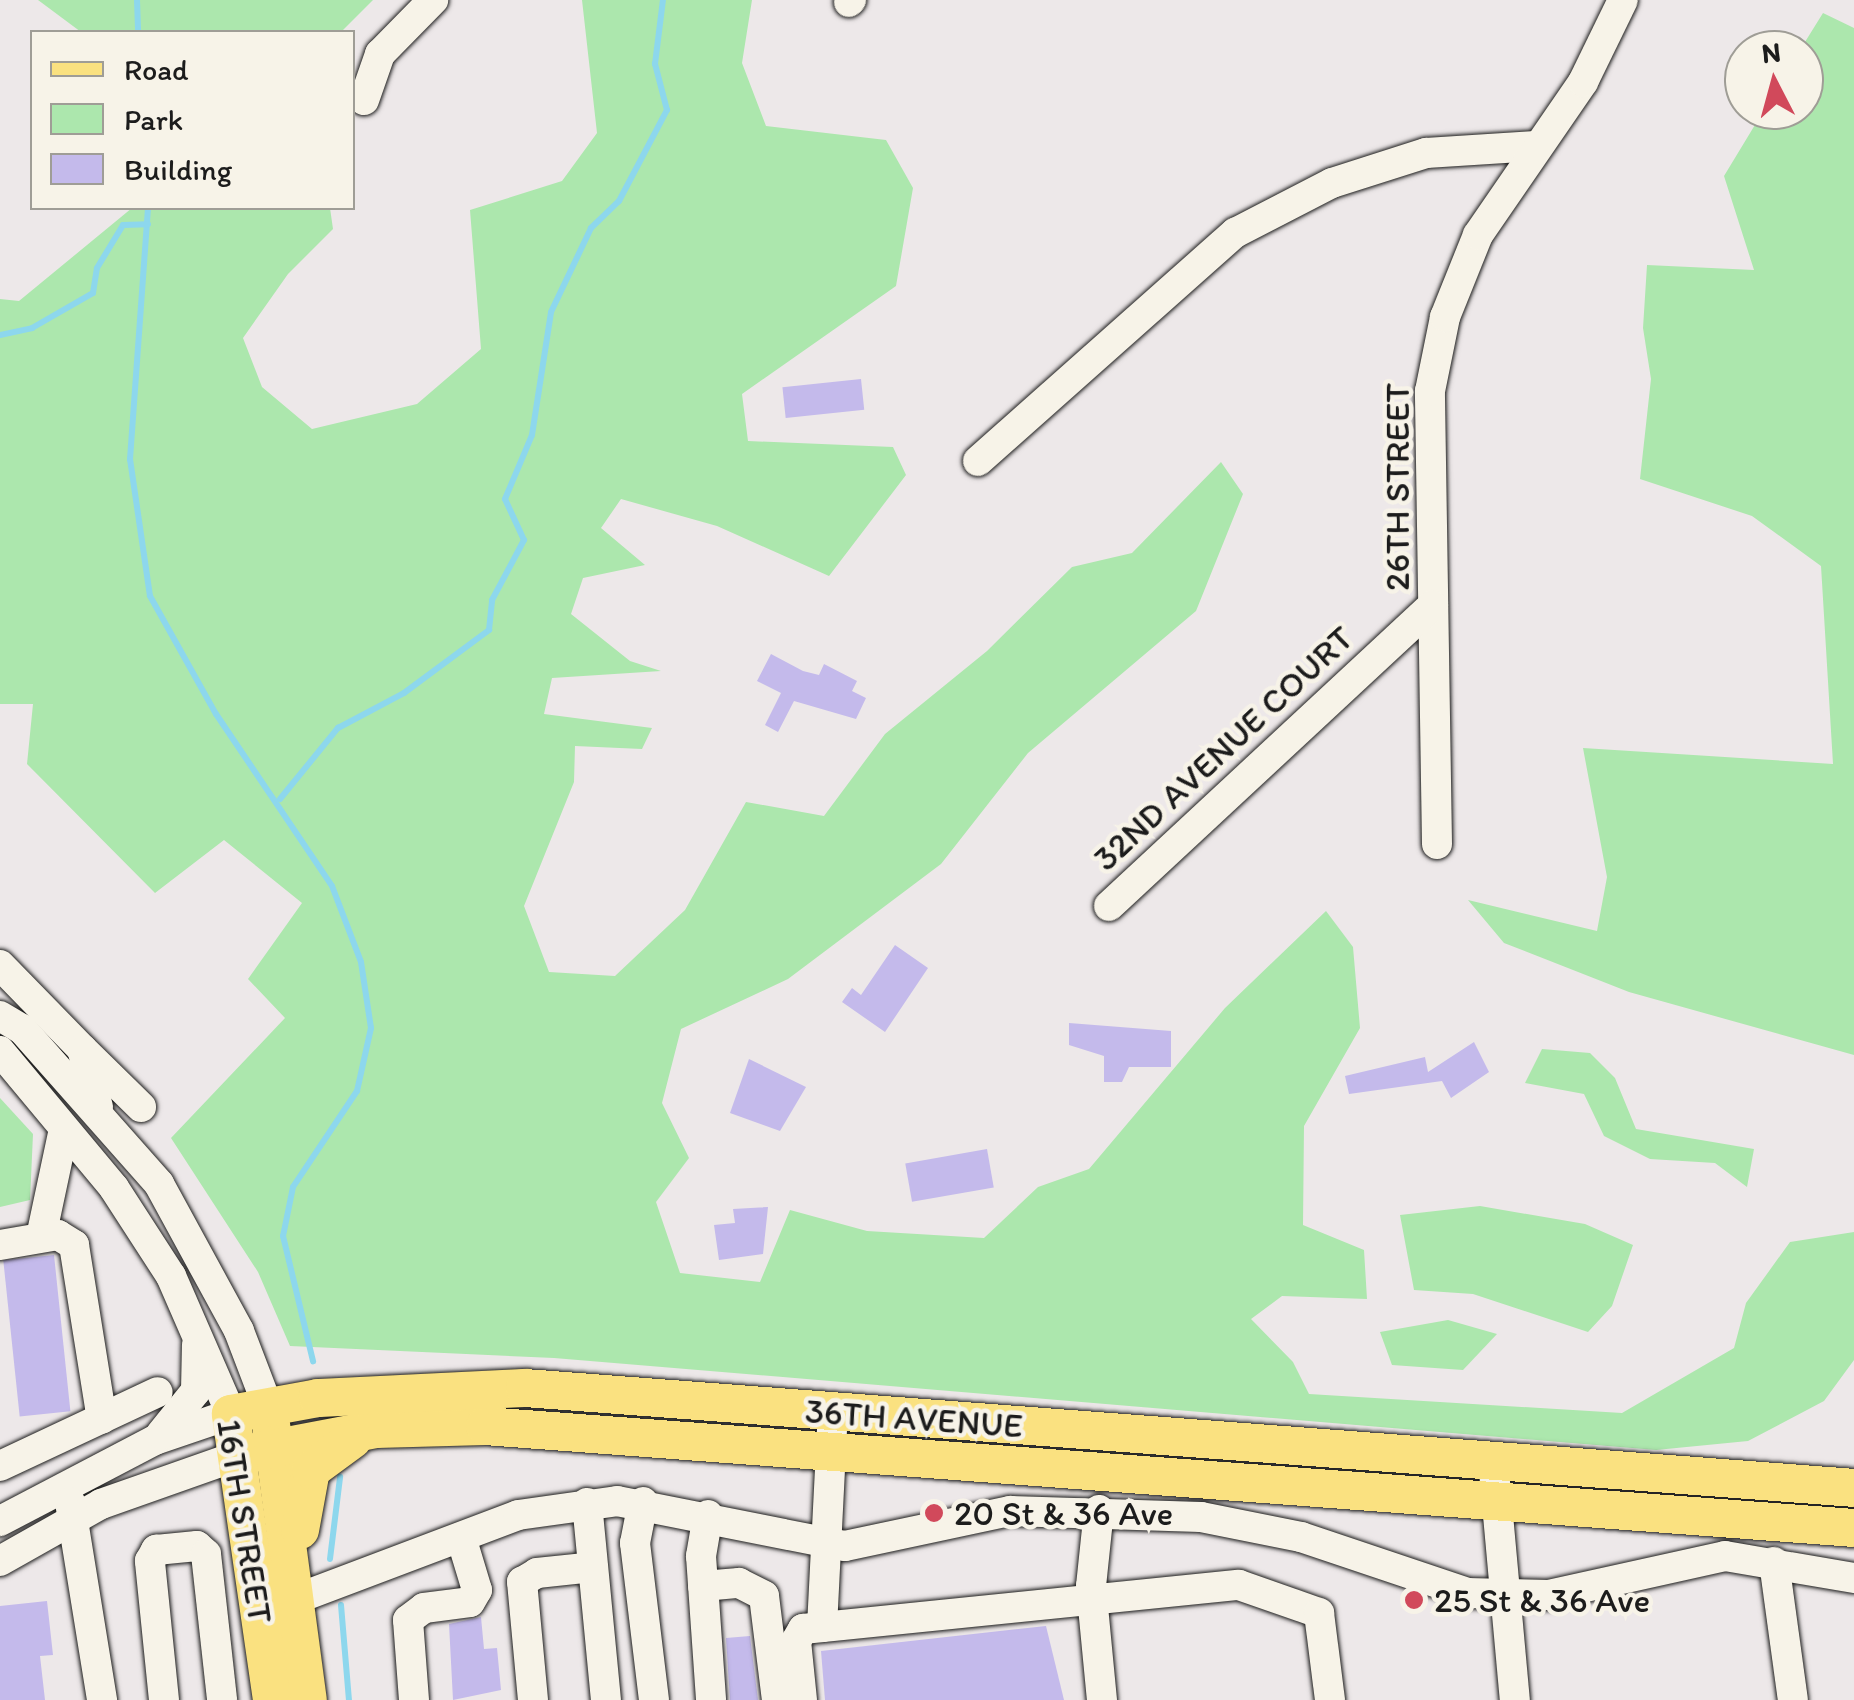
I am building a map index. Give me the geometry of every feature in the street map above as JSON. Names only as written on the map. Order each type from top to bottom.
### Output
[{"type":"main road","name":"36TH AVENUE","points":[[231,1414],[376,1391],[487,1387],[1854,1488]]},
{"type":"main road","name":"16TH STREET","points":[[268,1407],[258,1451],[272,1700]]},
{"type":"main road","name":"16TH STREET","points":[[231,1414],[258,1451],[294,1591],[308,1700]]},
{"type":"main road","name":"36TH AVENUE","points":[[258,1451],[376,1429],[485,1426],[1854,1528]]},
{"type":"main road","points":[[294,1591],[311,1470],[328,1452],[376,1429]]},
{"type":"street","points":[[364,100],[380,54],[432,0]]},
{"type":"street","name":"26TH STREET","points":[[1437,844],[1430,392],[1445,317],[1478,236],[1583,82],[1624,0]]},
{"type":"street","points":[[978,461],[1190,267],[1284,204],[1426,153],[1536,146]]},
{"type":"street","name":"32ND AVENUE COURT","points":[[1109,906],[1433,604]]},
{"type":"street","name":"16TH STREET","points":[[0,965],[142,1107]]},
{"type":"street","name":"16TH STREET","points":[[0,1016],[22,1028],[99,1110],[195,1242],[268,1407]]},
{"type":"street","name":"16TH STREET","points":[[82,1049],[99,1110]]},
{"type":"street","name":"16TH STREET","points":[[0,1051],[64,1129],[171,1276],[231,1414]]},
{"type":"street","points":[[41,1237],[64,1129]]},
{"type":"street","points":[[0,1245],[58,1235],[83,1264],[102,1419]]},
{"type":"street","points":[[155,1440],[187,1410],[201,1373],[171,1276]]},
{"type":"street","points":[[0,1464],[158,1392]]},
{"type":"street","points":[[822,1627],[833,1412]]},
{"type":"street","name":"36TH AVENUE","points":[[0,1522],[61,1486],[155,1440],[231,1414]]},
{"type":"street","name":"36TH AVENUE","points":[[0,1561],[77,1516],[258,1451]]},
{"type":"street","points":[[1492,1460],[1514,1700]]},
{"type":"street","points":[[61,1486],[77,1516],[102,1700]]},
{"type":"street","points":[[294,1591],[518,1515],[586,1503],[643,1502],[824,1545],[870,1544],[1010,1511],[1099,1510],[1266,1527],[1467,1594],[1567,1592],[1685,1560],[1774,1562],[1854,1578]]},
{"type":"street","points":[[643,1502],[635,1543],[654,1700]]},
{"type":"street","points":[[586,1503],[606,1700]]},
{"type":"street","points":[[1099,1510],[1093,1602],[1102,1700]]},
{"type":"street","points":[[708,1515],[703,1586],[711,1700]]},
{"type":"street","points":[[414,1700],[408,1620],[424,1608],[470,1602],[477,1590],[462,1537]]},
{"type":"street","points":[[164,1700],[150,1562],[156,1550],[197,1546],[206,1554],[222,1700]]},
{"type":"street","points":[[1774,1562],[1793,1700]]},
{"type":"street","points":[[533,1700],[522,1582],[537,1572],[593,1567]]},
{"type":"street","points":[[703,1586],[739,1584],[764,1596],[776,1700]]},
{"type":"street","points":[[802,1700],[798,1635],[822,1627],[1239,1585],[1312,1607],[1322,1622],[1330,1700]]},
{"type":"green space","points":[[38,0],[373,0],[343,30],[78,30]]},
{"type":"green space","points":[[582,0],[752,0],[742,63],[766,126],[886,140],[913,188],[896,286],[742,394],[748,441],[893,447],[906,475],[829,576],[717,526],[621,499],[601,528],[645,565],[583,578],[571,614],[630,661],[661,671],[552,678],[544,714],[652,728],[642,749],[575,746],[574,782],[524,906],[549,972],[615,976],[685,910],[746,802],[824,816],[885,734],[987,651],[1072,567],[1132,553],[1221,462],[1243,494],[1196,611],[1028,753],[941,864],[788,979],[681,1029],[662,1103],[689,1158],[656,1202],[680,1273],[760,1282],[790,1210],[867,1231],[984,1238],[1038,1187],[1089,1169],[1225,1008],[1326,911],[1353,947],[1360,1028],[1304,1126],[1303,1225],[1364,1250],[1367,1299],[1282,1296],[1251,1319],[1293,1362],[1309,1394],[1622,1413],[1734,1348],[1746,1303],[1790,1242],[1854,1232],[1854,1360],[1824,1401],[1748,1441],[1656,1450],[554,1358],[290,1346],[258,1272],[171,1138],[285,1018],[248,979],[302,903],[224,840],[155,893],[27,764],[33,704],[0,704],[0,299],[19,301],[130,210],[330,210],[333,229],[288,274],[243,338],[262,387],[312,429],[417,404],[481,349],[470,210],[562,181],[597,133]]},
{"type":"green space","points":[[1823,13],[1854,28],[1854,1055],[1629,992],[1504,943],[1468,900],[1597,931],[1607,877],[1583,748],[1833,764],[1821,566],[1752,516],[1640,479],[1651,379],[1643,328],[1647,265],[1754,270],[1724,176],[1752,130],[1824,130],[1824,30],[1812,30]]},
{"type":"green space","points":[[1542,1049],[1590,1053],[1615,1078],[1636,1129],[1754,1149],[1747,1187],[1715,1163],[1650,1159],[1604,1136],[1584,1094],[1525,1083]]},
{"type":"green space","points":[[0,1098],[33,1134],[30,1200],[0,1207]]},
{"type":"green space","points":[[1480,1206],[1585,1224],[1633,1245],[1612,1306],[1588,1332],[1473,1294],[1414,1290],[1400,1215]]},
{"type":"green space","points":[[1448,1320],[1497,1334],[1463,1370],[1392,1365],[1380,1332]]},
{"type":"building","points":[[861,379],[864,410],[786,418],[782,387]]},
{"type":"building","points":[[771,654],[803,671],[819,675],[824,664],[857,681],[852,691],[866,698],[856,719],[794,701],[778,732],[765,725],[781,693],[757,681]]},
{"type":"building","points":[[895,945],[928,968],[885,1032],[842,1002],[852,988],[861,995]]},
{"type":"building","points":[[1069,1023],[1171,1031],[1171,1067],[1129,1067],[1122,1082],[1104,1082],[1104,1056],[1069,1045]]},
{"type":"building","points":[[1474,1042],[1489,1072],[1451,1098],[1442,1081],[1349,1094],[1345,1076],[1425,1057],[1428,1072]]},
{"type":"building","points":[[749,1059],[806,1087],[780,1131],[730,1113]]},
{"type":"building","points":[[987,1149],[994,1187],[912,1202],[905,1163]]},
{"type":"building","points":[[768,1207],[763,1254],[719,1260],[714,1225],[735,1223],[733,1209]]},
{"type":"building","points":[[54,1255],[70,1411],[20,1416],[3,1260]]},
{"type":"building","points":[[47,1601],[53,1655],[40,1656],[45,1700],[0,1700],[0,1606]]},
{"type":"building","points":[[481,1617],[484,1649],[497,1648],[501,1690],[453,1700],[449,1624]]},
{"type":"building","points":[[1046,1626],[1064,1700],[825,1700],[821,1651]]},
{"type":"building","points":[[750,1636],[758,1700],[730,1700],[726,1638]]},
{"type":"waterway","points":[[137,0],[138,30]]},
{"type":"waterway","points":[[280,799],[338,728],[404,693],[489,630],[492,600],[524,540],[505,499],[532,435],[551,312],[591,228],[619,201],[667,110],[655,64],[663,0]]},
{"type":"waterway","points":[[148,210],[130,459],[150,596],[216,714],[332,886],[361,962],[371,1028],[357,1091],[293,1187],[283,1236],[313,1361]]},
{"type":"waterway","points":[[0,335],[32,328],[93,293],[97,268],[123,225],[148,224]]},
{"type":"waterway","points":[[330,1559],[340,1477]]},
{"type":"waterway","points":[[341,1605],[349,1700]]},
{"type":"place","name":"20 St & 36 Ave","points":[[934,1513]]},
{"type":"place","name":"25 St & 36 Ave","points":[[1414,1600]]}]
